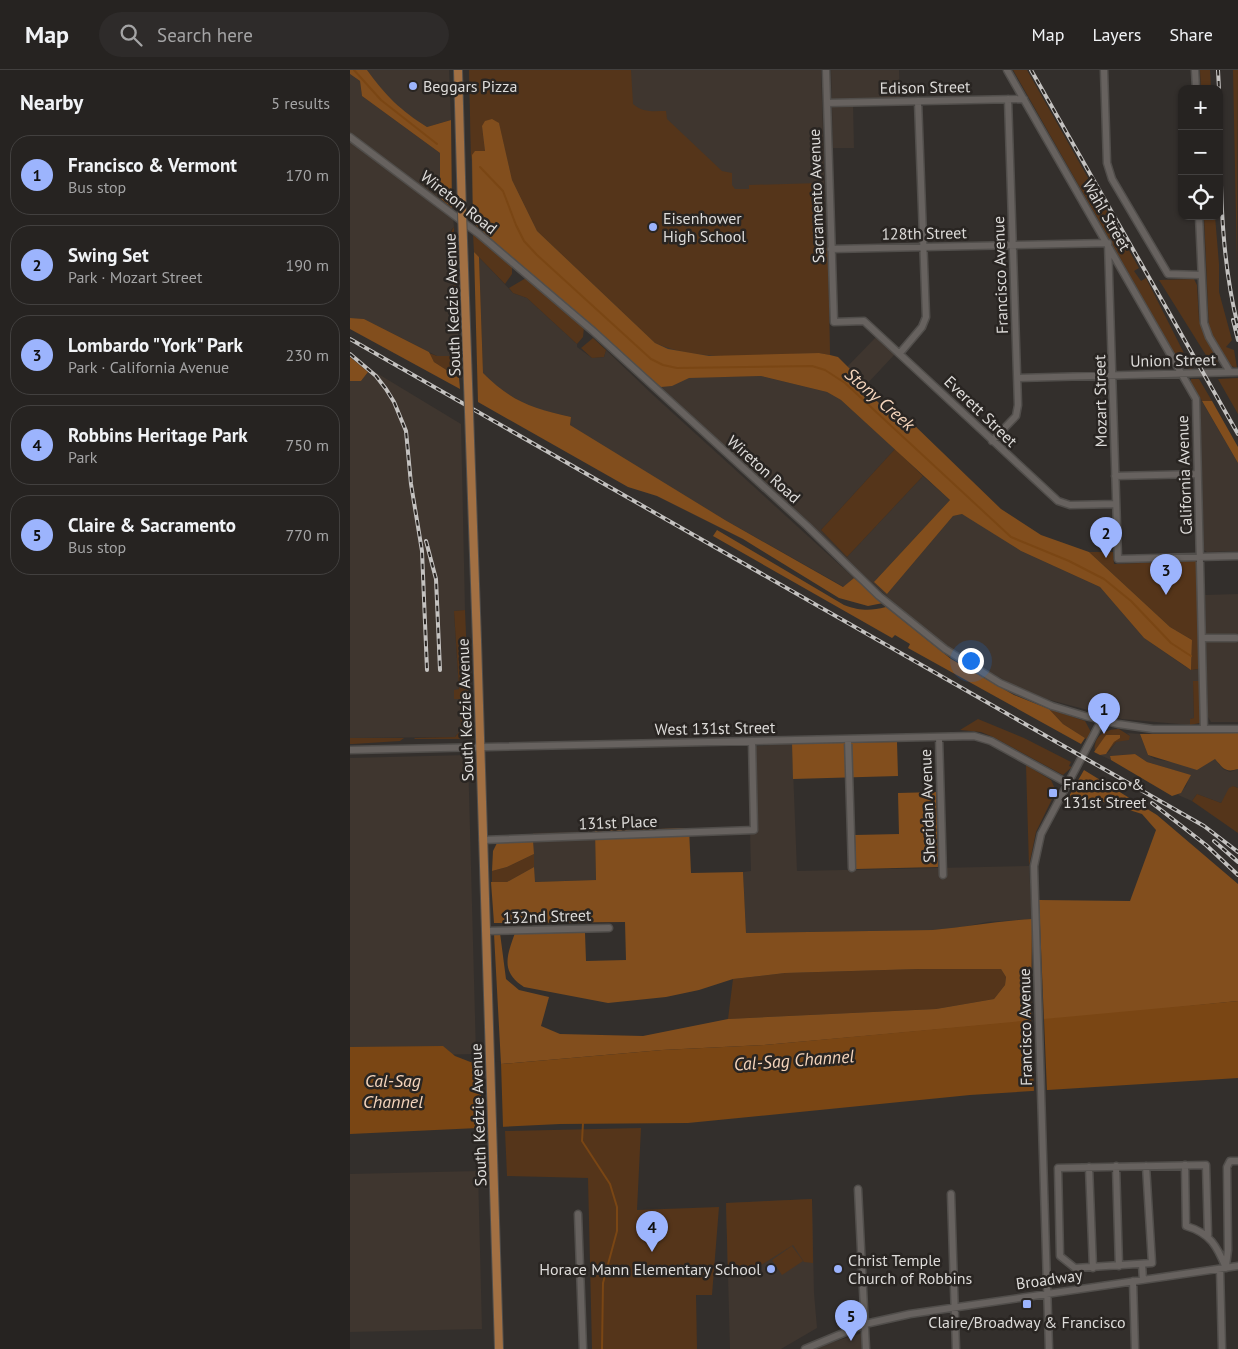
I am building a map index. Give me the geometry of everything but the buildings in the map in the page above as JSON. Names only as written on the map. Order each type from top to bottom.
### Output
[{"type":"main road","name":"South Kedzie Avenue","points":[[458,70],[499,1349]]},
{"type":"street","name":"Sacramento Avenue","points":[[826,70],[834,322]]},
{"type":"street","name":"Wahl Street","points":[[1007,70],[1108,243],[1181,374]]},
{"type":"street","points":[[1104,70],[1108,168],[1112,178],[1168,274],[1200,275]]},
{"type":"street","points":[[1195,70],[1196,85]]},
{"type":"street","name":"Francisco Avenue","points":[[992,441],[1016,416],[1018,411],[1008,99]]},
{"type":"street","name":"Edison Street","points":[[827,104],[1024,99]]},
{"type":"street","points":[[900,353],[925,321],[918,101]]},
{"type":"street","name":"Wireton Road","points":[[350,137],[479,234],[593,332],[807,526],[879,596],[945,649],[1000,683],[1026,696],[1101,721],[1153,729],[1238,729]]},
{"type":"street","points":[[1199,220],[1200,275],[1204,323],[1208,337],[1230,372]]},
{"type":"street","name":"128th Street","points":[[831,249],[1108,243]]},
{"type":"street","name":"Mozart Street","points":[[1108,243],[1118,559],[1200,557]]},
{"type":"street","name":"Everett Street","points":[[834,322],[864,321],[1058,502],[1070,506],[1116,504]]},
{"type":"street","name":"Union Street","points":[[1018,378],[1238,372]]},
{"type":"street","name":"California Avenue","points":[[1181,374],[1196,399],[1204,729]]},
{"type":"street","points":[[1115,476],[1197,474]]},
{"type":"street","points":[[1200,557],[1238,556]]},
{"type":"street","points":[[1202,638],[1236,638]]},
{"type":"street","name":"Francisco Avenue","points":[[1049,1349],[1034,866],[1036,848],[1041,834],[1101,721]]},
{"type":"street","name":"Sheridan Avenue","points":[[939,737],[943,875]]},
{"type":"street","name":"West 131st Street","points":[[350,750],[984,737],[1069,784]]},
{"type":"street","points":[[848,739],[852,868]]},
{"type":"street","name":"131st Place","points":[[483,840],[754,830],[752,741]]},
{"type":"street","name":"132nd Street","points":[[486,931],[609,928]]},
{"type":"street","points":[[1222,1349],[1223,1268],[1228,1250],[1227,1167],[1230,1161],[1238,1161]]},
{"type":"street","points":[[1146,1166],[1152,1263],[1075,1268],[1060,1256],[1058,1168],[1116,1166],[1206,1165],[1208,1235]]},
{"type":"street","points":[[1116,1166],[1119,1266]]},
{"type":"street","points":[[1185,1166],[1186,1226],[1208,1235],[1216,1244],[1223,1268]]},
{"type":"street","points":[[1089,1167],[1092,1268]]},
{"type":"street","points":[[858,1190],[866,1349]]},
{"type":"street","points":[[952,1194],[956,1349]]},
{"type":"street","points":[[578,1214],[583,1349]]},
{"type":"street","points":[[1142,1264],[1143,1280]]},
{"type":"street","name":"Broadway","points":[[805,1349],[865,1324],[955,1306],[1238,1266]]},
{"type":"street","points":[[1133,1281],[1135,1349]]},
{"type":"shaded area","points":[[350,70],[367,70],[394,102],[427,127],[451,120],[452,208],[440,198],[440,153],[362,96],[360,81],[350,74]]},
{"type":"shaded area","points":[[367,70],[449,70],[451,120],[427,127],[402,112],[383,93]]},
{"type":"shaded area","name":"Eisenhower High School","points":[[469,70],[821,70],[830,355],[819,353],[691,377],[761,376],[827,392],[841,400],[895,449],[821,530],[847,557],[923,476],[950,500],[875,581],[887,594],[953,516],[962,514],[969,517],[1021,551],[1100,587],[1144,638],[1186,667],[1194,670],[1199,669],[1199,681],[1193,681],[1194,718],[1191,719],[1190,725],[1122,719],[1046,699],[1011,684],[945,646],[896,605],[661,387],[473,223]]},
{"type":"shaded area","name":"Eisenhower High School","points":[[469,70],[631,70],[633,104],[645,110],[666,111],[667,119],[722,171],[732,173],[732,185],[735,189],[749,189],[749,185],[820,183],[822,243],[828,249],[830,355],[819,353],[714,356],[674,350],[655,343],[537,231],[512,180],[499,124],[482,126],[485,151],[472,155],[471,161]]},
{"type":"shaded area","points":[[831,70],[899,70],[900,102],[853,103],[854,148],[833,148]]},
{"type":"shaded area","points":[[1013,70],[1027,70],[1139,268],[1134,271],[1141,281],[1146,278],[1192,369],[1182,367]]},
{"type":"shaded area","points":[[1200,70],[1210,70],[1211,85],[1201,85]]},
{"type":"shaded area","points":[[1233,70],[1238,70],[1237,265]]},
{"type":"shaded area","points":[[350,74],[360,81],[362,96],[440,153],[440,198],[452,208],[454,227],[451,230],[451,276],[456,290],[459,356],[437,356],[364,319],[350,318]]},
{"type":"shaded area","points":[[492,119],[499,123],[512,180],[537,231],[655,343],[668,349],[709,356],[819,353],[838,357],[866,385],[863,388],[896,419],[913,424],[1001,509],[1041,535],[1089,552],[1170,627],[1192,640],[1191,670],[1144,638],[1100,587],[1021,551],[962,514],[953,516],[887,594],[874,582],[950,500],[841,400],[827,392],[761,376],[689,378],[672,386],[661,387],[473,223],[472,155],[475,151],[485,151],[482,126],[485,121]]},
{"type":"shaded area","points":[[1204,220],[1215,220],[1219,292],[1232,340],[1226,347],[1234,350],[1237,368],[1227,363],[1223,358],[1209,329]]},
{"type":"shaded area","points":[[454,227],[456,290],[448,258],[448,241]]},
{"type":"shaded area","points":[[473,234],[512,265],[512,274],[505,284],[474,252]]},
{"type":"shaded area","points":[[474,252],[479,257],[483,373],[494,383],[513,397],[534,407],[571,417],[570,425],[725,520],[843,587],[854,578],[883,603],[868,606],[839,598],[743,539],[657,496],[628,487],[478,402]]},
{"type":"shaded area","points":[[479,257],[513,293],[527,298],[577,344],[577,347],[592,358],[604,357],[606,350],[854,578],[844,587],[725,520],[614,454],[570,425],[571,417],[532,408],[499,389],[483,374]]},
{"type":"shaded area","points":[[526,278],[584,327],[583,337],[577,344],[527,298],[513,293],[509,288]]},
{"type":"shaded area","points":[[1194,279],[1197,285],[1199,320],[1218,363],[1214,368],[1159,280]]},
{"type":"shaded area","points":[[350,318],[364,319],[429,352],[434,362],[459,378],[460,389],[350,329]]},
{"type":"shaded area","points":[[876,337],[895,354],[866,385],[847,367]]},
{"type":"shaded area","points":[[593,338],[606,350],[604,357],[592,358],[581,348]]},
{"type":"shaded area","points":[[429,353],[437,356],[459,356],[459,378],[434,362]]},
{"type":"shaded area","points":[[350,357],[368,372],[361,381],[350,381]]},
{"type":"shaded area","points":[[370,369],[461,424],[465,610],[454,611],[459,690],[454,691],[454,699],[460,699],[461,730],[455,737],[350,738],[350,381],[361,381]]},
{"type":"shaded area","points":[[1238,378],[1238,414],[1218,379]]},
{"type":"shaded area","points":[[1191,379],[1199,379],[1212,401],[1202,401],[1191,383]]},
{"type":"shaded area","points":[[1200,398],[1238,463],[1238,551],[1207,552],[1204,550]]},
{"type":"shaded area","points":[[1202,401],[1212,401],[1238,447],[1238,463]]},
{"type":"shaded area","points":[[895,449],[923,476],[847,557],[821,530]]},
{"type":"shaded area","points":[[717,530],[844,605],[865,610],[886,607],[951,659],[1014,695],[1049,709],[1063,724],[1085,738],[1081,744],[908,648],[910,644],[895,635],[892,638],[713,536]]},
{"type":"shaded area","points":[[1089,552],[1113,552],[1114,564],[1196,561],[1199,669],[1191,670],[1192,640],[1170,627]]},
{"type":"shaded area","points":[[1238,594],[1238,722],[1211,722],[1208,717],[1205,595]]},
{"type":"shaded area","points":[[465,610],[470,731],[461,739],[415,739],[455,737],[461,730],[460,699],[454,699],[454,690],[459,689],[454,611]]},
{"type":"shaded area","points":[[1193,681],[1199,681],[1200,723],[1190,725],[1190,719],[1194,718]]},
{"type":"shaded area","points":[[1049,709],[1085,721],[1091,732],[1088,740],[1063,724]]},
{"type":"shaded area","points":[[978,719],[1024,738],[1071,762],[1069,766],[1072,767],[1063,775],[993,737],[981,732],[960,730]]},
{"type":"shaded area","points":[[1119,729],[1130,736],[1129,740],[1116,742],[1107,753],[1114,742],[1120,738],[1095,752],[1098,737],[1108,731]]},
{"type":"shaded area","points":[[1127,733],[1140,734],[1148,755],[1155,759],[1172,762],[1215,759],[1223,769],[1230,772],[1238,769],[1238,788],[1233,786],[1221,803],[1197,794],[1192,801],[1178,795],[1186,786],[1190,775],[1147,762],[1135,754],[1110,756],[1111,760],[1100,755],[1109,752],[1116,742],[1130,736]]},
{"type":"shaded area","points":[[1238,733],[1238,769],[1230,770],[1222,767],[1215,759],[1197,770],[1148,755],[1140,734]]},
{"type":"shaded area","points":[[1106,735],[1120,735],[1120,738],[1114,742],[1106,754],[1100,755],[1094,752]]},
{"type":"shaded area","points":[[350,738],[404,738],[400,741],[350,744]]},
{"type":"shaded area","points":[[897,742],[898,776],[793,779],[792,743]]},
{"type":"shaded area","points":[[792,743],[797,871],[1029,866],[1032,919],[987,922],[932,930],[746,933],[743,872],[751,871],[748,747]]},
{"type":"shaded area","points":[[1135,754],[1147,762],[1191,775],[1181,793],[1172,796],[1111,760],[1110,756]]},
{"type":"shaded area","points":[[468,755],[476,1054],[350,1057],[350,758]]},
{"type":"shaded area","points":[[1026,765],[1051,780],[1056,791],[1036,832],[1029,866]]},
{"type":"shaded area","points":[[1084,770],[1157,815],[1238,884],[1238,1001],[1044,1021],[1039,900],[1130,901],[1156,830],[1142,814],[1104,802],[1068,798]]},
{"type":"shaded area","points":[[1233,786],[1238,788],[1238,833],[1192,801],[1197,794],[1221,803],[1229,788]]},
{"type":"shaded area","points":[[936,792],[938,867],[856,869],[855,835],[899,834],[898,793]]},
{"type":"shaded area","points":[[689,828],[691,873],[743,872],[746,933],[932,930],[1032,919],[1031,1021],[764,1045],[662,1050],[501,1064],[494,934],[500,933],[506,979],[519,990],[549,997],[541,1026],[560,1034],[643,1036],[728,1019],[936,1009],[994,999],[1005,985],[1006,977],[1001,969],[919,969],[785,973],[733,979],[699,990],[666,997],[608,1003],[524,987],[516,981],[508,969],[508,956],[515,933],[585,933],[586,961],[626,960],[625,922],[494,923],[491,882],[507,882],[534,867],[535,882],[596,880],[595,831]]},
{"type":"shaded area","points":[[595,831],[596,880],[534,882],[533,833]]},
{"type":"shaded area","points":[[533,840],[534,854],[507,867],[492,871],[493,851],[497,843]]},
{"type":"shaded area","points":[[534,854],[534,867],[507,882],[492,882],[492,871],[507,867]]},
{"type":"shaded area","points":[[919,969],[1001,969],[1006,977],[1005,985],[994,999],[936,1009],[728,1019],[733,979],[785,973]]},
{"type":"shaded area","points":[[641,1128],[637,1210],[719,1207],[712,1295],[696,1295],[697,1349],[592,1349],[588,1178],[507,1176],[505,1131]]},
{"type":"shaded area","points":[[478,1171],[482,1329],[350,1332],[350,1174]]},
{"type":"shaded area","name":"Horace Mann Elementary School","points":[[812,1199],[814,1293],[817,1328],[781,1349],[730,1349],[726,1203]]},
{"type":"shaded area","points":[[812,1199],[813,1263],[804,1262],[793,1245],[747,1274],[728,1274],[726,1203]]},
{"type":"shaded area","points":[[792,1246],[803,1261],[782,1275],[772,1260]]},
{"type":"shaded area","points":[[862,1333],[862,1349],[814,1349],[817,1347]]},
{"type":"water","name":"Cal-Sag Channel","points":[[1238,1001],[1238,1078],[970,1095],[688,1123],[560,1124],[350,1134],[350,1047],[443,1046],[455,1056],[473,1063],[501,1064],[662,1050],[764,1045]]},
{"type":"pier","points":[[1031,1019],[1044,1019],[1047,1092],[1034,1092]]},
{"type":"pier","points":[[480,1061],[501,1062],[503,1127],[482,1128]]},
{"type":"waterway","name":"Stony Creek","points":[[354,70],[381,100],[437,144]]},
{"type":"waterway","name":"Stony Creek","points":[[480,167],[503,191],[524,241],[651,359],[663,365],[677,368],[812,366],[825,370],[845,383],[1011,537],[1069,561],[1104,579],[1131,601],[1171,643],[1191,656]]},
{"type":"waterway","points":[[583,1123],[582,1141],[610,1184],[617,1207],[617,1231],[603,1283],[602,1349]]},
{"type":"railway","points":[[1031,70],[1238,434]]},
{"type":"railway","points":[[1218,70],[1219,85]]},
{"type":"railway","points":[[1220,130],[1224,242],[1227,270],[1238,326]]},
{"type":"railway","points":[[1233,320],[1238,340]]},
{"type":"railway","points":[[350,339],[1204,826],[1238,852]]},
{"type":"railway","points":[[350,354],[376,376],[386,389],[394,402],[406,431],[411,484],[422,551],[427,670]]},
{"type":"railway","points":[[426,541],[436,579],[440,670]]},
{"type":"railway","points":[[1152,803],[1206,845],[1238,875]]},
{"type":"railway","points":[[1214,841],[1238,862]]},
{"type":"place","name":"Beggars Pizza","points":[[413,86]]},
{"type":"place","name":"Eisenhower High School","points":[[653,227]]},
{"type":"place","name":"Swing Set","points":[[1106,558]]},
{"type":"place","name":"Lombardo \"York\" Park","points":[[1166,595]]},
{"type":"place","name":"Francisco & Vermont","points":[[1104,734]]},
{"type":"place","name":"Francisco & 131st Street","points":[[1053,793]]},
{"type":"place","name":"Robbins Heritage Park","points":[[652,1252]]},
{"type":"place","name":"Horace Mann Elementary School","points":[[771,1269]]},
{"type":"place","name":"Christ Temple Church of Robbins","points":[[838,1269]]},
{"type":"place","name":"Claire/Broadway & Francisco","points":[[1027,1304]]},
{"type":"place","name":"Claire & Sacramento","points":[[851,1341]]}]
